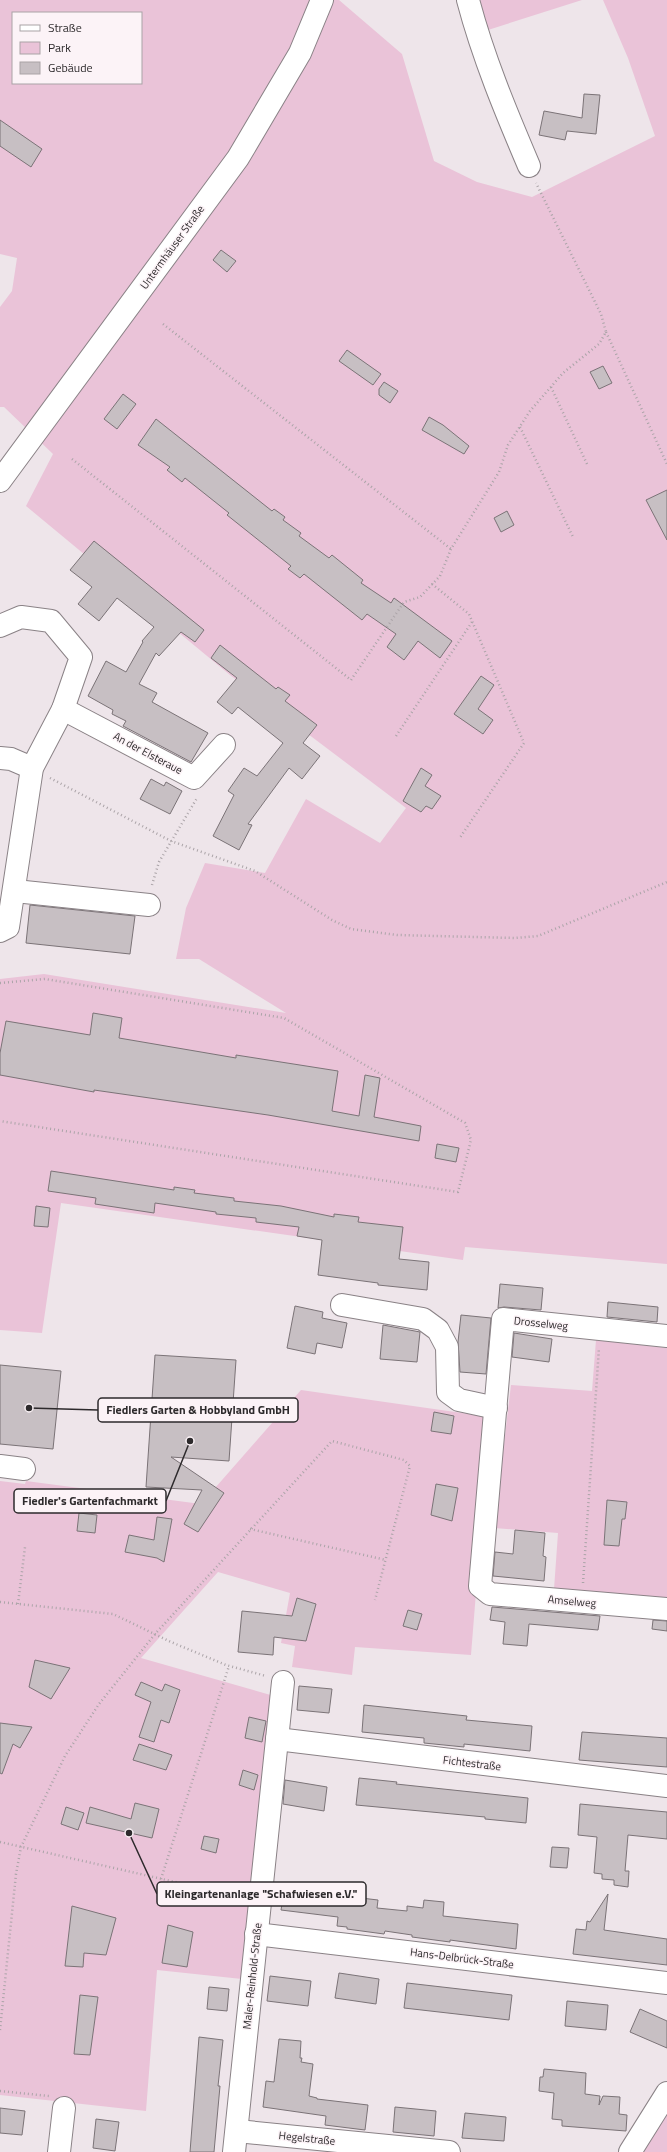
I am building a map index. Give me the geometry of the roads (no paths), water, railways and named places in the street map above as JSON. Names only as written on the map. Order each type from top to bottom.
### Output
[{"type":"street","name":"Untermhäuser Straße","points":[[0,481],[238,158],[300,53],[322,0]]},
{"type":"street","points":[[468,0],[476,31],[510,123],[529,166]]},
{"type":"street","points":[[0,626],[21,617],[51,621],[81,657],[63,709],[32,768],[15,892],[8,926],[0,931]]},
{"type":"street","name":"An der Elsteraue","points":[[63,709],[198,783],[224,745]]},
{"type":"street","points":[[0,758],[11,759],[32,768]]},
{"type":"street","points":[[15,892],[149,905]]},
{"type":"street","points":[[342,1305],[423,1318],[438,1330],[447,1347],[448,1392],[458,1400],[496,1408]]},
{"type":"street","name":"Drosselweg","points":[[480,1586],[503,1319],[667,1336]]},
{"type":"street","points":[[0,1466],[24,1469]]},
{"type":"street","name":"Amselweg","points":[[480,1586],[490,1594],[667,1609]]},
{"type":"street","name":"Maler-Reinhold-Straße","points":[[236,2142],[256,1934],[283,1682]]},
{"type":"street","name":"Fichtestraße","points":[[277,1739],[667,1786]]},
{"type":"street","name":"Hans-Delbrück-Straße","points":[[256,1934],[667,1983]]},
{"type":"street","points":[[630,2152],[667,2093]]},
{"type":"street","points":[[60,2152],[64,2108]]},
{"type":"street","name":"Hegelstraße","points":[[236,2142],[449,2152]]},
{"type":"place","name":"Fiedlers Garten & Hobbyland GmbH","points":[[29,1408]]},
{"type":"place","name":"Fiedler's Gartenfachmarkt","points":[[190,1441]]},
{"type":"place","name":"Kleingartenanlage \"Schafwiesen e.V.\"","points":[[129,1833]]}]
